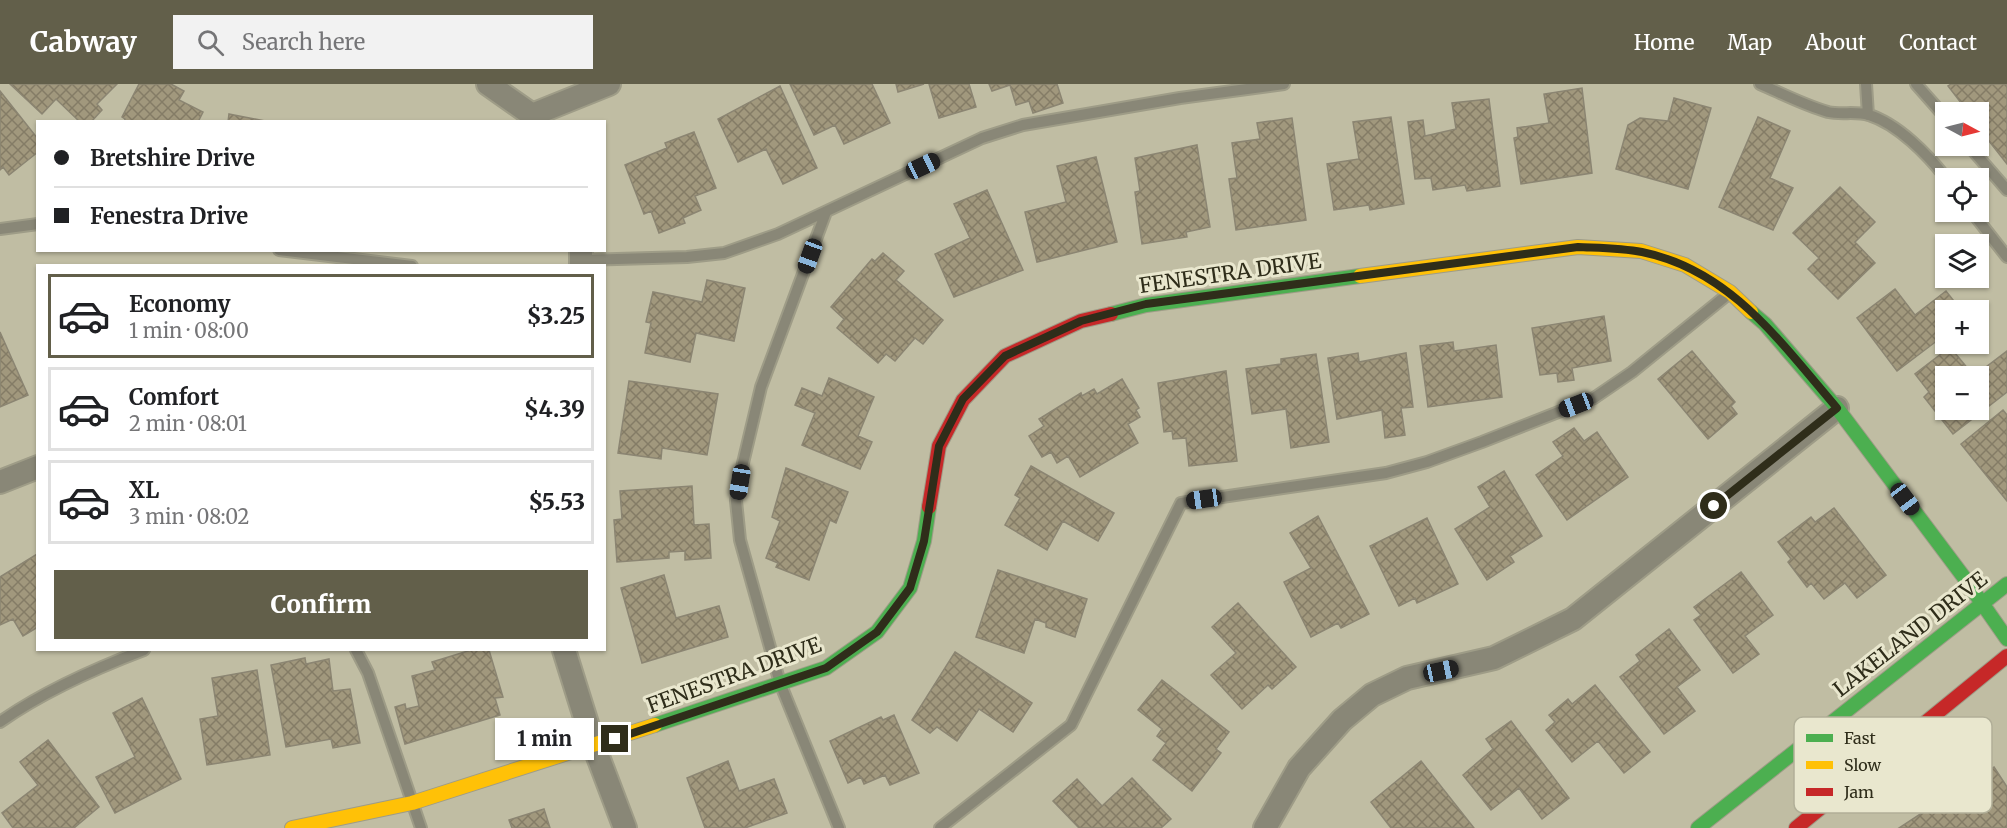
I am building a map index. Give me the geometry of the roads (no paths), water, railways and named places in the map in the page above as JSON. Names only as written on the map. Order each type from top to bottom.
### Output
[{"type":"street","points":[[488,84],[534,118],[609,84]]},
{"type":"street","name":"FENESTRA DRIVE","points":[[292,828],[412,803],[594,746],[826,668],[877,632],[910,588],[924,541],[939,446],[963,399],[1005,356],[1081,321],[1146,304],[1578,247],[1641,252],[1663,258],[1685,265],[1730,292],[1765,324],[1837,408],[2007,639]]},
{"type":"street","points":[[1265,828],[1299,768],[1342,720],[1372,695],[1407,678],[1494,658],[1573,619],[1837,408]]},
{"type":"street","points":[[0,482],[36,468]]},
{"type":"street","name":"LAKELAND DRIVE","points":[[1839,717],[2007,584]]},
{"type":"street","points":[[564,651],[594,746],[625,828]]},
{"type":"street","points":[[1933,717],[2007,656]]},
{"type":"street","name":"LAKELAND DRIVE","points":[[1698,828],[1794,752]]},
{"type":"street","points":[[1800,827],[1817,813]]},
{"type":"lane","points":[[581,259],[687,257],[724,253],[778,234],[982,138],[1023,125],[1284,84]]},
{"type":"lane","points":[[1760,84],[1800,103],[1831,112],[1868,115],[1903,134],[1938,168]]},
{"type":"lane","points":[[1866,84],[1868,115]]},
{"type":"lane","points":[[1917,84],[1935,105]]},
{"type":"lane","points":[[1978,156],[2007,190]]},
{"type":"lane","points":[[826,212],[761,387],[736,501],[740,540],[780,683],[839,828]]},
{"type":"lane","points":[[1980,222],[2007,257]]},
{"type":"lane","points":[[0,230],[36,224]]},
{"type":"lane","points":[[296,252],[395,264]]},
{"type":"lane","points":[[940,828],[1071,725],[1181,502],[1386,473],[1427,462],[1482,442],[1594,398],[1632,372],[1730,292]]},
{"type":"lane","points":[[0,722],[26,703],[106,664],[141,651]]},
{"type":"lane","points":[[356,651],[368,674],[421,828]]}]
